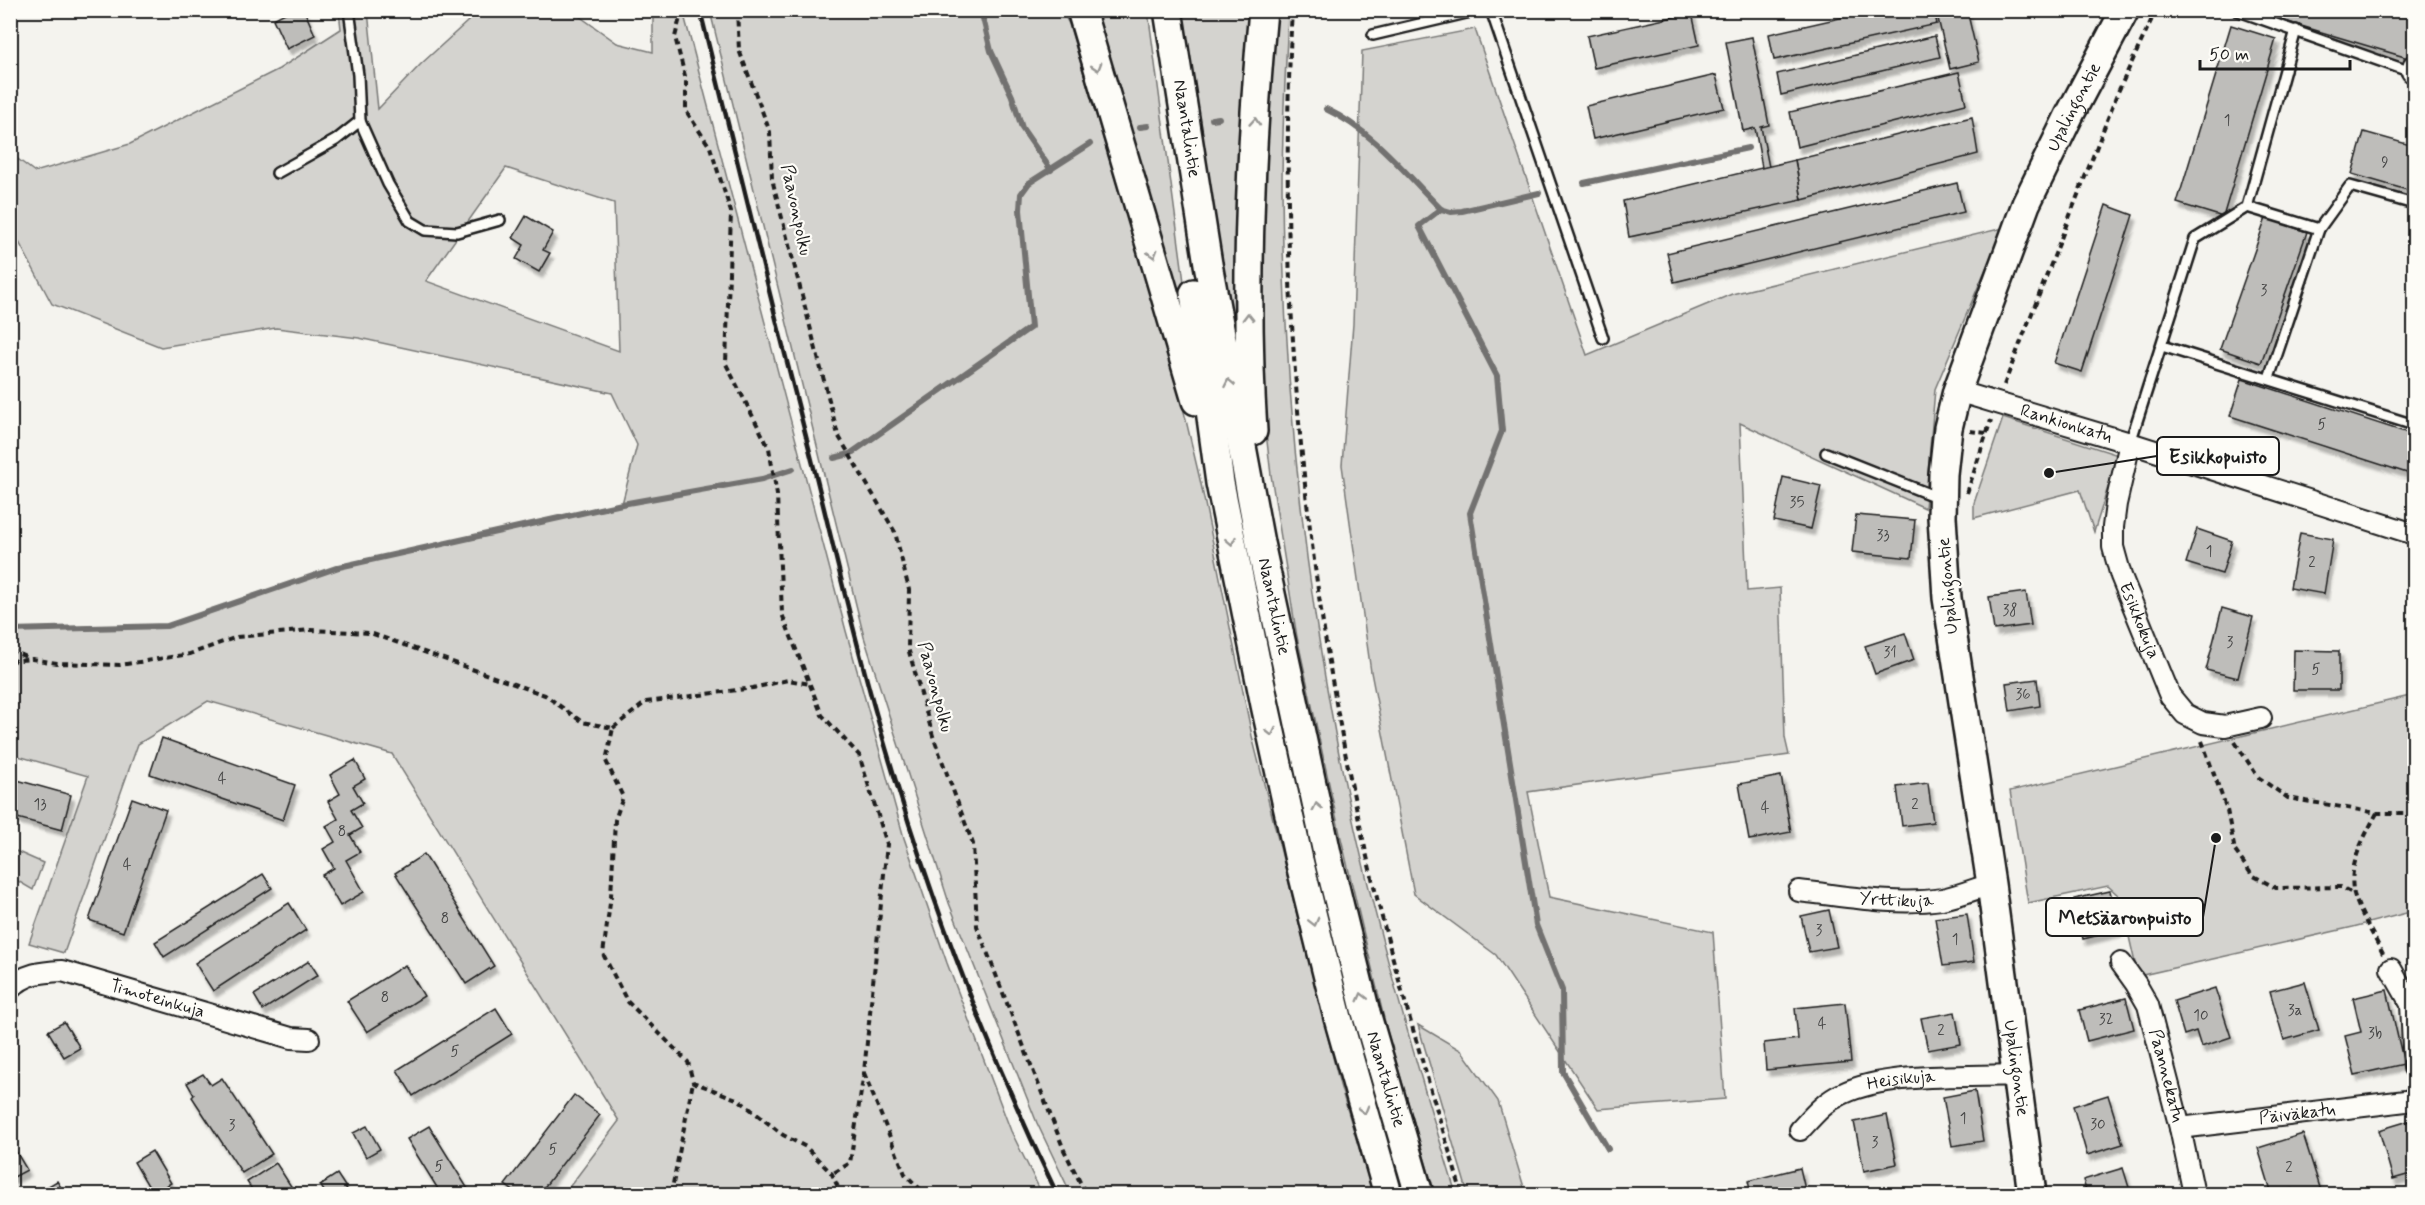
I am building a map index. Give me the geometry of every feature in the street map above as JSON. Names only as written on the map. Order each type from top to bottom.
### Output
[{"type":"main road","points":[[1081,10],[1220,483]]},
{"type":"main road","name":"Naantalintie","points":[[1161,10],[1178,172],[1220,483],[1299,860],[1338,1018],[1388,1194]]},
{"type":"main road","name":"Naantalintie","points":[[1168,10],[1209,275],[1260,543],[1359,986],[1419,1194]]},
{"type":"main road","points":[[1260,543],[1248,360],[1247,266],[1263,10]]},
{"type":"main road","name":"Upalingontie","points":[[2032,1194],[1991,884],[1947,598],[1953,500],[1948,428],[1957,391],[2026,204],[2125,10]]},
{"type":"street","name":"Rankionkatu","points":[[1957,391],[2130,443],[2415,534]]},
{"type":"street","name":"Esikkokuja","points":[[2130,443],[2113,527],[2114,547],[2118,566],[2170,696],[2185,714],[2203,723],[2225,726],[2261,718]]},
{"type":"street","name":"Yrttikuja","points":[[1799,891],[1913,901],[1943,898],[1991,884]]},
{"type":"street","name":"Paannekatu","points":[[2121,963],[2148,1005],[2180,1128],[2194,1194]]},
{"type":"street","points":[[2391,969],[2411,1004],[2415,1068]]},
{"type":"street","name":"Timoteinkuja","points":[[10,989],[36,972],[62,970],[291,1038],[309,1039]]},
{"type":"street","name":"Heisikuja","points":[[1800,1130],[1821,1107],[1836,1098],[1872,1084],[1906,1080],[2017,1075]]},
{"type":"street","name":"Päiväkatu","points":[[2180,1128],[2415,1100]]},
{"type":"lane","points":[[349,10],[358,75],[360,122],[388,184],[410,221],[424,230],[457,232],[500,220]]},
{"type":"lane","points":[[1373,35],[1479,10]]},
{"type":"lane","points":[[1491,10],[1603,338]]},
{"type":"lane","points":[[2236,10],[2414,70]]},
{"type":"lane","points":[[2130,443],[2195,239],[2247,207],[2296,30]]},
{"type":"lane","points":[[278,173],[336,140],[360,122]]},
{"type":"lane","points":[[2269,378],[2319,229],[2350,186],[2415,204]]},
{"type":"lane","points":[[2247,207],[2319,229]]},
{"type":"lane","points":[[2162,346],[2415,425]]},
{"type":"lane","points":[[1826,453],[1953,500]]},
{"type":"path","points":[[682,10],[675,37],[686,80],[686,111],[710,147],[731,212],[726,364],[769,448],[777,495],[782,614],[822,715],[859,755],[887,844],[864,1072],[850,1163],[832,1174]]},
{"type":"path","name":"Paavonpolku","points":[[737,10],[739,50],[770,132],[772,179],[838,435],[895,532],[909,590],[908,648],[933,736],[973,844],[977,926],[1064,1150],[1086,1194]]},
{"type":"path","points":[[1292,10],[1288,116],[1289,241],[1296,397],[1321,611],[1341,732],[1375,889],[1462,1194]]},
{"type":"path","points":[[1953,500],[1997,403],[2118,92],[2156,10]]},
{"type":"path","points":[[10,650],[32,659],[57,663],[120,665],[190,654],[237,637],[310,630],[370,633],[488,677],[544,695],[582,722],[614,728]]},
{"type":"path","points":[[10,661],[32,659]]},
{"type":"path","points":[[671,1194],[693,1082],[688,1062],[627,1001],[603,954],[611,896],[615,820],[623,797],[606,760],[614,728],[646,702],[753,688],[788,680],[810,684]]},
{"type":"path","points":[[2196,720],[2208,761],[2227,810],[2235,851],[2252,875],[2276,888],[2341,887],[2354,894]]},
{"type":"path","points":[[2225,726],[2258,777],[2288,798],[2377,813],[2415,813]]},
{"type":"path","points":[[2377,813],[2360,843],[2352,874],[2354,894],[2391,969]]},
{"type":"path","points":[[864,1072],[905,1174],[925,1194]]},
{"type":"path","points":[[693,1082],[739,1100],[783,1135],[806,1147],[832,1174],[841,1194]]},
{"type":"shaded area","points":[[339,11],[368,11],[378,109],[421,64],[479,11],[572,11],[617,43],[653,52],[653,12],[651,11],[683,11],[846,631],[904,838],[947,963],[1011,1131],[1042,1194],[564,1194],[619,1121],[392,754],[208,701],[138,744],[64,953],[29,943],[88,776],[11,754],[10,630],[167,626],[339,567],[622,504],[637,445],[612,393],[359,338],[276,328],[161,347],[52,304],[11,227],[11,154],[35,172],[130,144],[279,69],[341,29]],"holes":[[[506,168],[614,203],[619,351],[426,281]]]},
{"type":"shaded area","points":[[710,11],[1062,11],[1069,24],[1181,399],[1201,484],[1252,736],[1340,1085],[1373,1194],[1071,1194],[1037,1123],[949,903],[864,637]]},
{"type":"shaded area","points":[[1089,11],[1148,11],[1190,327],[1187,329]]},
{"type":"shaded area","points":[[1183,11],[1254,11],[1236,226],[1235,343],[1211,204]]},
{"type":"shaded area","points":[[1274,11],[1288,11],[1282,186],[1286,323],[1296,460],[1323,665],[1347,791],[1374,908],[1405,1023],[1456,1194],[1435,1194],[1387,1031],[1340,834],[1297,637],[1271,475],[1262,399],[1259,261]]},
{"type":"shaded area","points":[[1475,29],[1587,355],[1732,294],[2003,228],[1935,389],[1925,508],[1740,423],[1747,591],[1780,588],[1785,738],[1789,755],[1528,792],[1549,897],[1713,932],[1725,1099],[1598,1109],[1496,955],[1414,894],[1371,672],[1342,465],[1353,324],[1362,51]]},
{"type":"shaded area","points":[[2003,418],[2118,455],[2094,532],[2080,490],[1974,518],[1974,503]]},
{"type":"shaded area","points":[[2414,695],[2414,911],[2138,976],[2120,897],[2108,886],[2028,903],[2010,791]]},
{"type":"shaded area","points":[[11,849],[43,863],[33,890],[11,877]]},
{"type":"shaded area","points":[[1418,1025],[1462,1051],[1498,1101],[1526,1194],[1468,1194]]},
{"type":"building","points":[[291,10],[304,10],[315,35],[287,49],[273,19]]},
{"type":"building","points":[[1875,10],[1934,10],[1937,24],[1774,60],[1769,34]]},
{"type":"building","points":[[1936,10],[1967,10],[1979,62],[1950,69]]},
{"type":"building","points":[[2280,10],[2401,10],[2414,15],[2414,38],[2408,58],[2278,19]]},
{"type":"building","points":[[1692,13],[1699,45],[1594,68],[1587,36]]},
{"type":"building","points":[[2231,25],[2276,39],[2223,217],[2177,203]]},
{"type":"building","points":[[1935,36],[1940,57],[1781,95],[1777,74]]},
{"type":"building","points":[[1752,37],[1769,125],[1761,127],[1769,167],[1762,168],[1755,128],[1743,131],[1726,42]]},
{"type":"building","points":[[1959,72],[1966,104],[1797,147],[1790,112]]},
{"type":"building","points":[[1716,75],[1724,108],[1593,139],[1586,106]]},
{"type":"building","points":[[1972,117],[1978,154],[1802,200],[1795,160]]},
{"type":"building","points":[[2364,132],[2414,146],[2414,192],[2352,174]]},
{"type":"building","points":[[1795,160],[1802,200],[1629,237],[1623,201]]},
{"type":"building","points":[[1957,183],[1964,212],[1674,282],[1667,253]]},
{"type":"building","points":[[2106,205],[2133,215],[2082,372],[2054,363]]},
{"type":"building","points":[[526,216],[553,232],[543,250],[550,253],[539,272],[516,259],[524,245],[513,238]]},
{"type":"building","points":[[2266,218],[2307,232],[2261,363],[2220,349]]},
{"type":"building","points":[[2242,379],[2414,435],[2414,449],[2407,473],[2230,416]]},
{"type":"building","points":[[1783,477],[1821,486],[1811,529],[1774,521]]},
{"type":"building","points":[[1856,515],[1915,520],[1911,558],[1852,552]]},
{"type":"building","points":[[2197,529],[2232,541],[2222,574],[2186,563]]},
{"type":"building","points":[[2300,533],[2333,539],[2324,594],[2290,588]]},
{"type":"building","points":[[2026,592],[2031,625],[1994,630],[1989,597]]},
{"type":"building","points":[[2222,608],[2253,617],[2238,678],[2206,670]]},
{"type":"building","points":[[1905,633],[1914,660],[1875,674],[1865,646]]},
{"type":"building","points":[[2294,650],[2339,651],[2339,690],[2293,690]]},
{"type":"building","points":[[2037,679],[2040,706],[2010,711],[2006,683]]},
{"type":"building","points":[[162,738],[295,785],[283,820],[150,774]]},
{"type":"building","points":[[355,760],[365,779],[353,786],[363,803],[351,810],[362,828],[350,835],[360,852],[346,860],[364,892],[340,906],[322,875],[334,868],[323,849],[335,842],[326,826],[338,819],[328,801],[340,794],[330,775]]},
{"type":"building","points":[[1781,776],[1791,832],[1749,840],[1739,784]]},
{"type":"building","points":[[10,778],[71,795],[62,830],[10,816]]},
{"type":"building","points":[[1928,783],[1933,822],[1902,826],[1897,787]]},
{"type":"building","points":[[132,798],[166,810],[123,932],[89,920]]},
{"type":"building","points":[[424,854],[494,966],[466,984],[395,873]]},
{"type":"building","points":[[263,874],[272,888],[164,957],[155,942]]},
{"type":"building","points":[[2110,891],[2120,930],[2083,939],[2074,899]]},
{"type":"building","points":[[289,903],[306,930],[213,991],[195,963]]},
{"type":"building","points":[[1829,910],[1837,947],[1809,952],[1801,916]]},
{"type":"building","points":[[1967,914],[1974,962],[1943,966],[1935,918]]},
{"type":"building","points":[[309,961],[318,975],[263,1010],[254,995]]},
{"type":"building","points":[[405,965],[424,996],[367,1032],[347,1001]]},
{"type":"building","points":[[2305,982],[2319,1030],[2284,1040],[2270,991]]},
{"type":"building","points":[[2215,988],[2231,1037],[2201,1047],[2196,1031],[2184,1035],[2174,1001]]},
{"type":"building","points":[[2387,990],[2404,1064],[2355,1075],[2345,1036],[2361,1032],[2353,998]]},
{"type":"building","points":[[2126,998],[2134,1029],[2087,1041],[2079,1010]]},
{"type":"building","points":[[1845,1003],[1851,1062],[1766,1070],[1764,1043],[1798,1039],[1795,1008]]},
{"type":"building","points":[[496,1008],[512,1034],[413,1096],[397,1070]]},
{"type":"building","points":[[1955,1012],[1961,1044],[1928,1050],[1921,1018]]},
{"type":"building","points":[[64,1022],[80,1048],[64,1057],[48,1031]]},
{"type":"building","points":[[203,1074],[211,1085],[222,1078],[272,1154],[242,1173],[192,1097],[194,1095],[187,1083]]},
{"type":"building","points":[[1975,1091],[1983,1141],[1952,1146],[1943,1097]]},
{"type":"building","points":[[574,1095],[600,1115],[539,1194],[518,1194],[505,1185]]},
{"type":"building","points":[[2108,1095],[2123,1144],[2087,1155],[2073,1106]]},
{"type":"building","points":[[1887,1115],[1897,1164],[1864,1171],[1854,1122]]},
{"type":"building","points":[[2412,1120],[2414,1173],[2393,1179],[2379,1130]]},
{"type":"building","points":[[367,1126],[380,1149],[366,1157],[353,1133]]},
{"type":"building","points":[[429,1126],[471,1194],[441,1194],[407,1139]]},
{"type":"building","points":[[2303,1134],[2322,1194],[2294,1194],[2293,1189],[2272,1194],[2258,1148]]},
{"type":"building","points":[[15,1150],[27,1170],[10,1179],[10,1153]]},
{"type":"building","points":[[152,1151],[171,1183],[153,1194],[134,1162]]},
{"type":"building","points":[[276,1163],[296,1194],[255,1194],[247,1182]]},
{"type":"building","points":[[1800,1168],[1806,1194],[1751,1194],[1748,1181]]},
{"type":"building","points":[[2123,1168],[2131,1194],[2087,1194],[2083,1180]]},
{"type":"building","points":[[337,1174],[350,1194],[326,1194],[320,1185]]},
{"type":"building","points":[[57,1181],[65,1194],[35,1194]]},
{"type":"waterway","points":[[981,10],[991,51],[1012,96],[1022,128],[1051,170]]},
{"type":"waterway","points":[[1326,109],[1343,118],[1374,141],[1441,209],[1419,226],[1497,376],[1502,431],[1470,513],[1536,925],[1562,990],[1563,1072],[1608,1149]]},
{"type":"waterway","points":[[1212,119],[1219,118]]},
{"type":"waterway","points":[[1140,127],[1148,126]]},
{"type":"waterway","points":[[834,458],[850,454],[1031,327],[1020,210],[1021,194],[1029,183],[1090,144]]},
{"type":"waterway","points":[[1584,183],[1748,148]]},
{"type":"waterway","points":[[1441,209],[1451,212],[1462,211],[1539,193]]},
{"type":"waterway","points":[[10,630],[167,626],[339,567],[622,504],[762,479],[793,469]]},
{"type":"railway","points":[[700,10],[852,622],[895,778],[956,960],[1004,1078],[1057,1194]]},
{"type":"place","name":"Esikkopuisto","points":[[2049,473]]},
{"type":"place","name":"Metsäaronpuisto","points":[[2216,838]]}]
